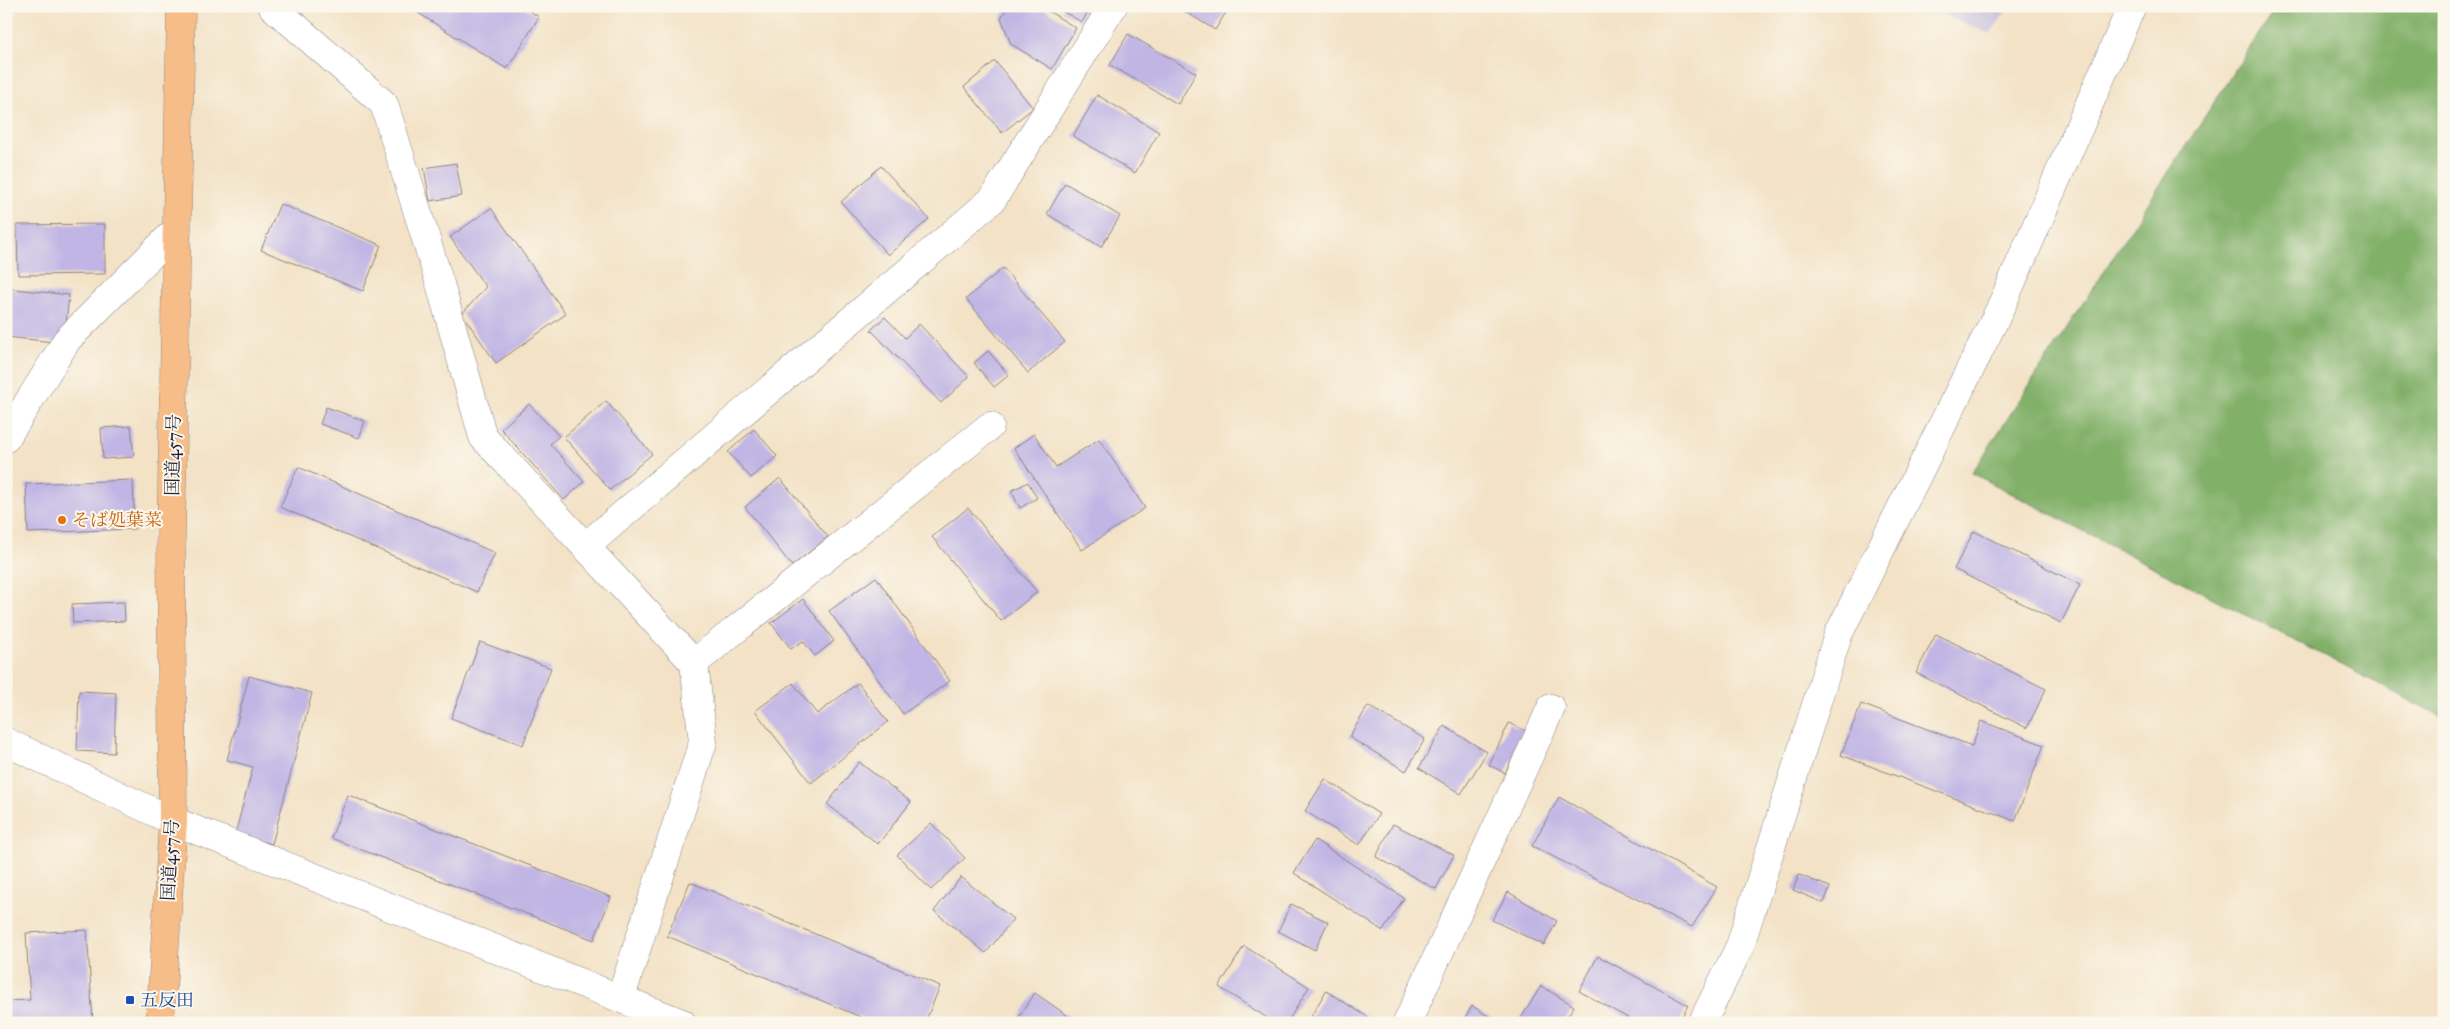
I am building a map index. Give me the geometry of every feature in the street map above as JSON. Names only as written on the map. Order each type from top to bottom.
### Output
[{"type":"highway","name":"国道457号","points":[[160,1023],[173,821],[171,539],[181,6]]},
{"type":"street","points":[[272,6],[384,104],[440,284],[483,437],[694,663],[703,742],[621,998]]},
{"type":"street","points":[[586,546],[992,200],[1113,6]]},
{"type":"street","points":[[1702,1023],[1740,946],[1838,635],[2000,309],[2132,6]]},
{"type":"street","points":[[6,438],[67,340],[177,229]]},
{"type":"street","points":[[694,663],[990,426]]},
{"type":"street","points":[[1407,1023],[1551,708]]},
{"type":"street","points":[[6,742],[173,821],[682,1023]]},
{"type":"shaded area","points":[[1921,6],[2010,6],[1990,34]]},
{"type":"green space","points":[[2277,6],[2444,6],[2444,718],[1972,473]]},
{"type":"building","points":[[407,6],[522,6],[539,17],[507,69]]},
{"type":"building","points":[[1008,6],[1040,6],[1076,28],[1052,69],[1011,44],[1001,18]]},
{"type":"building","points":[[1064,6],[1091,6],[1082,22],[1062,11]]},
{"type":"building","points":[[1176,6],[1230,6],[1215,30]]},
{"type":"building","points":[[1128,34],[1196,73],[1178,104],[1110,65]]},
{"type":"building","points":[[995,61],[1033,108],[1002,133],[964,87]]},
{"type":"building","points":[[1097,95],[1159,132],[1135,173],[1073,136]]},
{"type":"building","points":[[456,163],[462,196],[430,201],[424,168]]},
{"type":"building","points":[[881,166],[929,219],[888,255],[841,202]]},
{"type":"building","points":[[1065,183],[1120,216],[1101,247],[1047,214]]},
{"type":"building","points":[[280,204],[381,245],[363,291],[261,250]]},
{"type":"building","points":[[491,208],[566,314],[496,363],[462,314],[486,287],[450,237]]},
{"type":"building","points":[[105,224],[105,274],[18,275],[17,225]]},
{"type":"building","points":[[1003,268],[1065,342],[1028,373],[966,299]]},
{"type":"building","points":[[6,288],[69,295],[64,343],[6,337]]},
{"type":"building","points":[[885,317],[905,338],[919,324],[969,377],[941,403],[871,330]]},
{"type":"building","points":[[988,351],[1009,375],[994,387],[974,363]]},
{"type":"building","points":[[606,401],[652,454],[610,490],[564,437]]},
{"type":"building","points":[[529,404],[559,436],[550,444],[584,482],[564,500],[501,429]]},
{"type":"building","points":[[326,407],[365,421],[359,438],[320,424]]},
{"type":"building","points":[[131,426],[134,457],[103,459],[101,428]]},
{"type":"building","points":[[754,429],[777,456],[751,478],[728,452]]},
{"type":"building","points":[[1034,434],[1056,467],[1099,439],[1145,508],[1082,550],[1014,448]]},
{"type":"building","points":[[298,467],[495,553],[477,592],[280,507]]},
{"type":"building","points":[[780,478],[828,537],[792,566],[745,507]]},
{"type":"building","points":[[133,480],[135,529],[28,533],[26,484]]},
{"type":"building","points":[[1028,482],[1037,498],[1020,508],[1011,491]]},
{"type":"building","points":[[968,508],[1037,592],[1001,621],[932,537]]},
{"type":"building","points":[[1974,531],[2080,585],[2061,623],[1954,569]]},
{"type":"building","points":[[876,577],[950,681],[903,714],[829,611]]},
{"type":"building","points":[[803,599],[834,641],[815,656],[803,641],[791,649],[771,623]]},
{"type":"building","points":[[124,602],[125,621],[73,623],[72,604]]},
{"type":"building","points":[[1936,634],[2046,689],[2027,728],[1916,673]]},
{"type":"building","points":[[480,642],[551,668],[523,745],[451,718]]},
{"type":"building","points":[[249,676],[312,693],[272,844],[235,834],[253,767],[227,760]]},
{"type":"building","points":[[793,683],[817,714],[858,683],[888,722],[811,783],[755,711]]},
{"type":"building","points":[[79,691],[116,693],[114,753],[77,751]]},
{"type":"building","points":[[1861,704],[1972,746],[1981,721],[2044,745],[2015,821],[1841,755]]},
{"type":"building","points":[[1368,706],[1425,739],[1406,771],[1349,737]]},
{"type":"building","points":[[1509,723],[1526,731],[1505,773],[1489,765]]},
{"type":"building","points":[[1444,726],[1487,752],[1461,794],[1419,768]]},
{"type":"building","points":[[859,762],[911,802],[878,844],[827,804]]},
{"type":"building","points":[[1325,779],[1379,814],[1359,845],[1305,811]]},
{"type":"building","points":[[348,795],[611,897],[594,940],[331,838]]},
{"type":"building","points":[[1559,797],[1717,887],[1692,927],[1532,846]]},
{"type":"building","points":[[931,823],[965,858],[931,890],[897,855]]},
{"type":"building","points":[[1393,824],[1454,855],[1436,889],[1376,857]]},
{"type":"building","points":[[1315,840],[1404,898],[1383,931],[1294,873]]},
{"type":"building","points":[[1799,875],[1830,887],[1824,903],[1793,890]]},
{"type":"building","points":[[961,877],[1013,919],[986,953],[934,911]]},
{"type":"building","points":[[690,882],[940,986],[925,1023],[875,1023],[667,936]]},
{"type":"building","points":[[1508,892],[1557,921],[1544,945],[1492,920]]},
{"type":"building","points":[[1291,904],[1328,922],[1315,950],[1278,931]]},
{"type":"building","points":[[87,930],[93,1023],[6,1023],[6,1001],[30,1000],[26,933]]},
{"type":"building","points":[[1244,946],[1309,987],[1287,1023],[1275,1023],[1219,987]]},
{"type":"building","points":[[1598,956],[1688,1005],[1679,1023],[1637,1023],[1579,991]]},
{"type":"building","points":[[1541,986],[1574,1006],[1563,1023],[1518,1023]]},
{"type":"building","points":[[1326,991],[1368,1017],[1365,1023],[1307,1023]]},
{"type":"building","points":[[1035,993],[1078,1023],[1015,1023]]},
{"type":"building","points":[[1472,1006],[1500,1023],[1462,1023]]},
{"type":"building","points":[[1108,1018],[1116,1023],[1104,1023]]},
{"type":"place","name":"そば処葉菜","points":[[62,520]]},
{"type":"place","name":"五反田","points":[[130,1000]]}]
